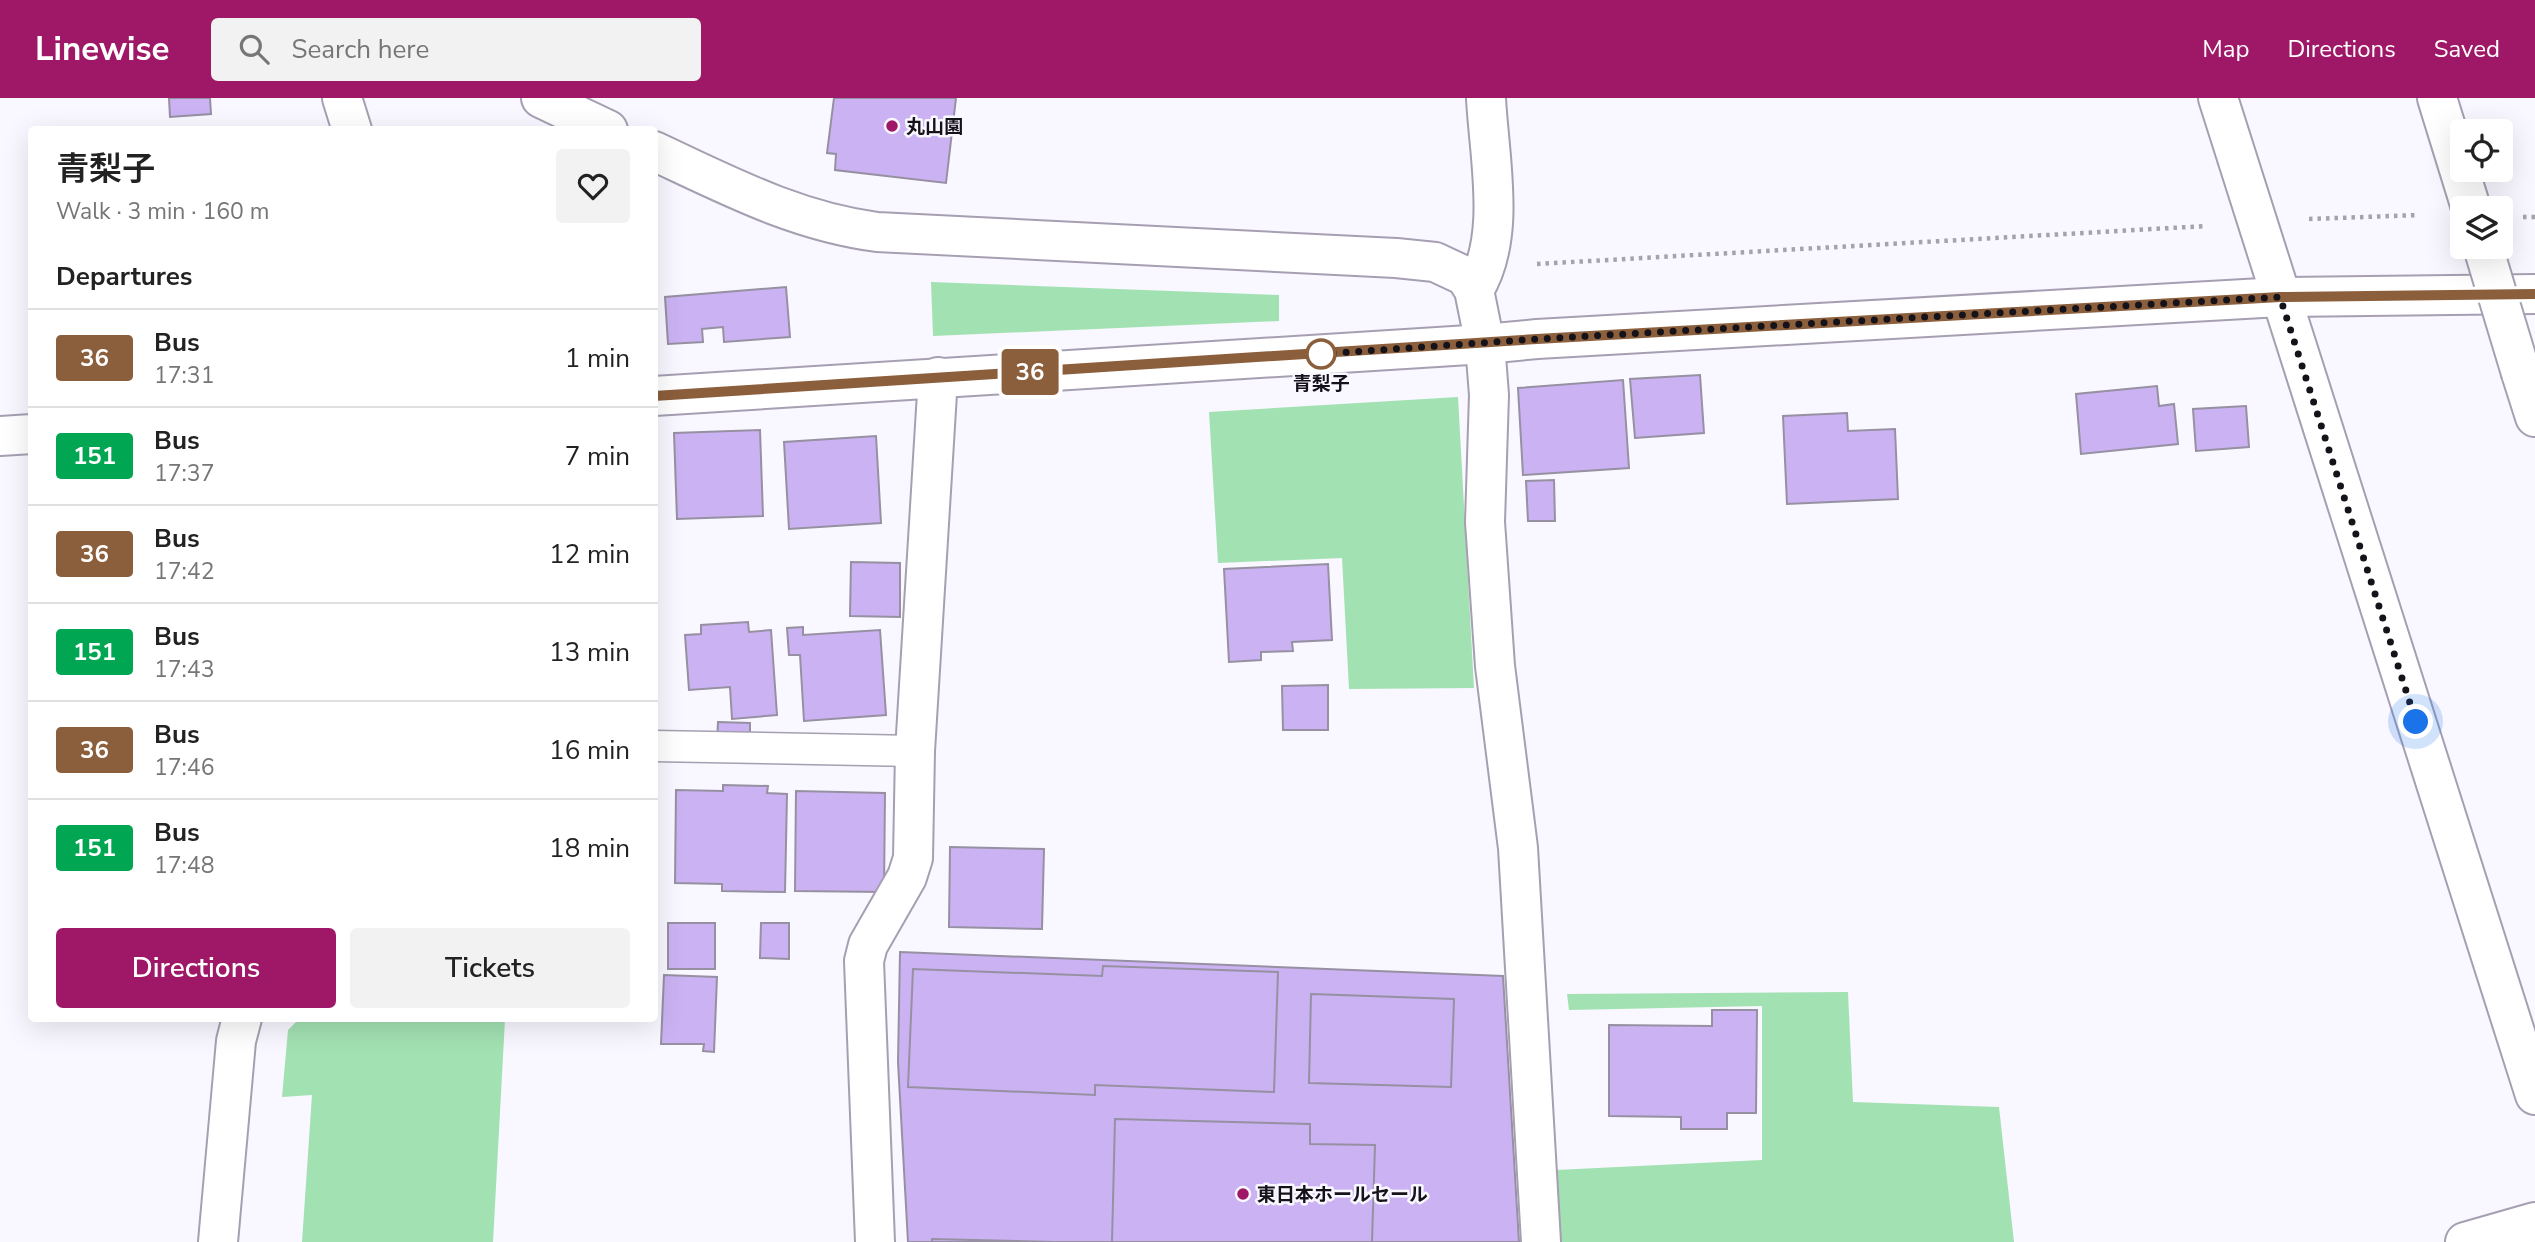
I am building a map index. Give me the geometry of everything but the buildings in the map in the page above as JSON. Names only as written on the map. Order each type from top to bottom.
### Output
[{"type":"main road","points":[[342,98],[351,126]]},
{"type":"main road","points":[[541,98],[600,126]]},
{"type":"main road","points":[[1474,290],[1485,274],[1493,243],[1486,98]]},
{"type":"main road","points":[[2218,98],[2535,1095]]},
{"type":"main road","points":[[2437,98],[2468,196]]},
{"type":"main road","points":[[658,153],[773,205],[811,220],[839,227],[877,232],[1396,258],[1435,262],[1465,276],[1474,290],[1485,344],[1489,395],[1485,522],[1495,666],[1518,848],[1541,1242]]},
{"type":"main road","points":[[2487,259],[2535,417]]},
{"type":"main road","points":[[658,396],[1551,338],[2280,297],[2535,294]]},
{"type":"main road","points":[[875,1242],[864,961],[868,946],[907,877],[913,858],[915,751],[938,377]]},
{"type":"main road","points":[[0,436],[28,434]]},
{"type":"main road","points":[[218,1242],[236,1041],[241,1022]]},
{"type":"main road","points":[[2465,1242],[2535,1222]]},
{"type":"lane","points":[[658,746],[915,751]]},
{"type":"path","points":[[2300,220],[2421,215]]},
{"type":"path","points":[[1532,274],[1534,266],[1540,263],[2207,226]]},
{"type":"green space","points":[[931,282],[1279,295],[1279,321],[933,336]]},
{"type":"green space","points":[[1458,397],[1474,688],[1349,689],[1342,558],[1218,563],[1209,412]]},
{"type":"green space","points":[[1848,992],[1853,1102],[1999,1107],[2014,1242],[1561,1242],[1556,1170],[1762,1160],[1762,1006],[1569,1010],[1567,994]]},
{"type":"green space","points":[[296,1022],[505,1022],[493,1242],[302,1242],[312,1095],[282,1097],[288,1030]]},
{"type":"bus line","name":"36","points":[[658,396],[1537,339],[2280,297],[2535,294]]},
{"type":"place","name":"丸山園","points":[[892,126]]},
{"type":"place","name":"青梨子","points":[[1321,354]]},
{"type":"place","name":"東日本ホールセール","points":[[1243,1194]]},
{"type":"route","points":[[1321,354],[1537,339],[2280,297],[2416,722]]}]
